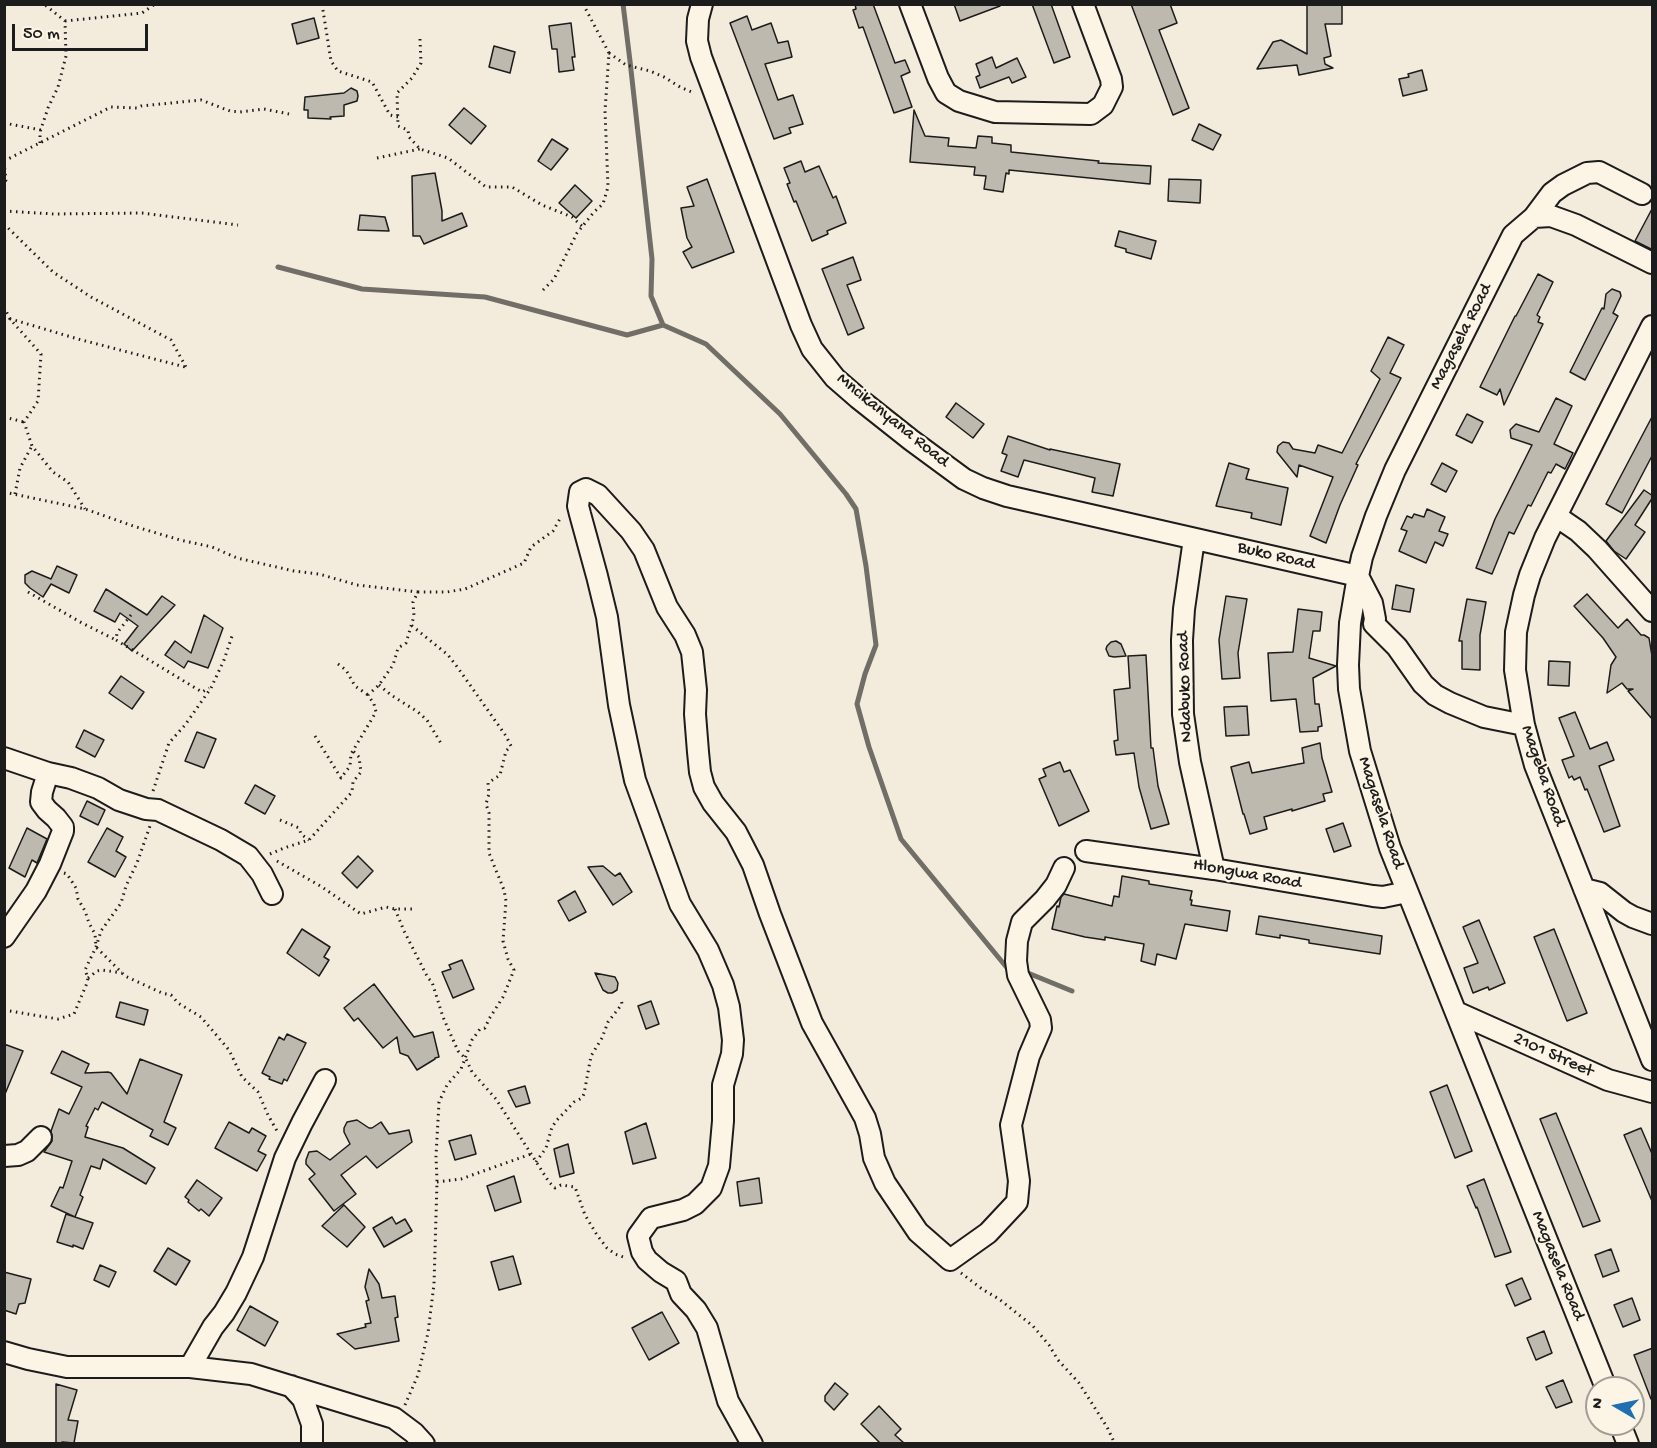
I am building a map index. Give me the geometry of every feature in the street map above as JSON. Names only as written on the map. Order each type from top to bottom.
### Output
[{"type":"street","name":"Mncikanyana Road","points":[[702,4],[698,19],[697,41],[701,57],[801,325],[813,349],[835,378],[911,440],[964,479],[983,488],[1007,496],[1194,539]]},
{"type":"street","points":[[910,4],[938,78],[946,93],[952,97],[995,112],[1091,114],[1103,105],[1112,87],[1083,4]]},
{"type":"street","points":[[1534,217],[1552,193],[1587,173],[1599,172],[1642,194]]},
{"type":"street","points":[[1534,217],[1558,217],[1653,263]]},
{"type":"street","name":"Magasela Road","points":[[1534,217],[1513,235],[1395,470],[1369,536],[1358,576],[1350,623],[1349,689],[1360,751],[1390,848],[1601,1376]]},
{"type":"street","name":"Mageba Road","points":[[1653,326],[1556,516],[1530,576],[1516,632],[1515,670],[1524,725],[1535,765],[1653,1060]]},
{"type":"street","points":[[752,1443],[728,1401],[707,1328],[696,1310],[681,1294],[675,1281],[647,1260],[642,1252],[638,1236],[651,1218],[683,1210],[695,1204],[711,1188],[716,1178],[723,1121],[723,1085],[732,1054],[733,1040],[729,1007],[723,985],[708,950],[680,904],[635,780],[619,705],[607,617],[578,506],[580,492],[586,489],[598,495],[631,531],[644,550],[667,607],[685,635],[692,652],[698,752],[704,788],[736,832],[753,865],[812,1023],[865,1118],[874,1158],[885,1182],[918,1232],[950,1260],[988,1233],[1017,1202],[1019,1181],[1011,1125],[1029,1056],[1041,1028],[1040,1020],[1023,988],[1016,966],[1017,941],[1022,922],[1056,885],[1064,868]]},
{"type":"street","points":[[1556,516],[1578,531],[1597,549],[1653,611]]},
{"type":"street","name":"Buko Road","points":[[1194,539],[1358,576]]},
{"type":"street","name":"Ndabuko Road","points":[[1194,539],[1182,640],[1183,714],[1190,762],[1214,869]]},
{"type":"street","points":[[1358,576],[1372,603],[1374,624],[1397,647],[1423,684],[1435,695],[1450,704],[1484,717],[1524,725]]},
{"type":"street","points":[[4,758],[98,788],[120,800],[152,810],[222,840],[248,856],[262,874],[272,894]]},
{"type":"street","points":[[4,937],[36,891],[63,831],[63,827],[41,802],[48,773]]},
{"type":"street","name":"Hlongwa Road","points":[[1086,851],[1214,869],[1372,896],[1383,897],[1407,892]]},
{"type":"street","points":[[1584,889],[1600,894],[1633,917],[1653,924]]},
{"type":"street","name":"2101 Street","points":[[1456,1012],[1608,1080],[1653,1092]]},
{"type":"street","points":[[190,1367],[236,1293],[252,1257],[285,1158],[326,1080]]},
{"type":"street","points":[[4,1156],[18,1155],[27,1151],[41,1137]]},
{"type":"street","points":[[4,1352],[67,1367],[190,1367],[251,1374],[394,1418],[424,1443]]},
{"type":"street","points":[[291,1386],[303,1399],[312,1424],[312,1443]]},
{"type":"path","points":[[44,4],[65,21],[142,12],[155,4]]},
{"type":"path","points":[[322,4],[331,61],[338,71],[372,82],[390,115],[398,117]]},
{"type":"path","points":[[584,4],[609,53],[626,65],[657,74],[694,93],[704,94],[713,90]]},
{"type":"path","points":[[40,143],[41,130],[58,87],[66,56],[65,21]]},
{"type":"path","points":[[420,39],[421,63],[412,78],[398,93],[398,126],[408,130],[408,137],[420,149],[448,158],[486,187],[512,187],[542,205],[572,218],[582,226]]},
{"type":"path","points":[[543,290],[554,279],[577,232],[603,204],[608,187],[605,111],[609,53]]},
{"type":"path","points":[[4,183],[6,180],[4,161],[111,107],[136,108],[201,100],[230,111],[264,110],[289,114]]},
{"type":"path","points":[[4,123],[41,130]]},
{"type":"path","points":[[377,158],[420,149]]},
{"type":"path","points":[[4,211],[54,214],[142,213],[238,225]]},
{"type":"path","points":[[4,224],[53,272],[91,297],[171,340],[186,368],[4,317]]},
{"type":"path","points":[[4,307],[10,319],[41,354],[38,401],[24,422]]},
{"type":"path","points":[[4,417],[24,422]]},
{"type":"path","points":[[24,422],[32,446],[53,472],[68,482],[85,509]]},
{"type":"path","points":[[15,494],[20,468],[32,446]]},
{"type":"path","points":[[4,492],[85,509],[143,529],[212,547],[237,558],[294,571],[319,574],[357,585],[418,592],[447,592],[465,589],[524,563],[531,547],[553,531],[568,506],[578,506]]},
{"type":"path","points":[[28,592],[116,640],[202,692],[211,687]]},
{"type":"path","points":[[368,695],[379,685],[393,665],[398,648],[406,643],[414,616],[413,602],[418,592]]},
{"type":"path","points":[[116,640],[117,633],[131,615]]},
{"type":"path","points":[[394,1418],[407,1401],[418,1376],[428,1333],[434,1284],[439,1102],[447,1085],[461,1069],[472,1040],[480,1029],[485,1028],[503,997],[513,974],[503,941],[506,909],[504,890],[489,853],[489,813],[486,804],[489,783],[500,775],[506,751],[511,746],[448,655],[411,625]]},
{"type":"path","points":[[4,1010],[58,1018],[74,1014],[87,983],[85,970],[101,931],[121,903],[152,821],[152,810],[169,743],[185,725],[211,687],[224,660],[233,633]]},
{"type":"path","points":[[315,736],[341,778],[350,766],[351,754],[376,712],[368,695],[355,686],[346,670],[338,664]]},
{"type":"path","points":[[379,685],[427,720],[442,745]]},
{"type":"path","points":[[353,751],[359,757],[362,772],[353,782],[352,792],[309,840],[268,855],[322,887],[361,915],[386,907],[415,909]]},
{"type":"path","points":[[280,820],[298,828],[301,834],[309,840]]},
{"type":"path","points":[[47,870],[67,874],[76,888],[78,899],[95,934],[96,947],[132,980],[171,995],[178,1003],[201,1017],[229,1050],[242,1077],[258,1092],[279,1133],[285,1158]]},
{"type":"path","points":[[395,909],[404,931],[432,982],[443,1017],[458,1051],[495,1099],[549,1182],[555,1188],[561,1185],[575,1187],[585,1215],[607,1248],[621,1257],[647,1260]]},
{"type":"path","points":[[88,978],[102,970],[123,973]]},
{"type":"path","points":[[536,1162],[546,1148],[552,1127],[584,1094],[591,1056],[608,1022],[622,1005],[621,998]]},
{"type":"path","points":[[437,1182],[469,1177],[531,1154]]},
{"type":"path","points":[[950,1260],[963,1275],[999,1299],[1033,1326],[1058,1360],[1079,1383],[1115,1443]]},
{"type":"building","points":[[855,4],[873,4],[895,63],[905,60],[910,72],[901,76],[912,107],[894,113],[863,27],[859,28],[853,10],[856,9]]},
{"type":"building","points":[[954,4],[1000,4],[1000,6],[960,21]]},
{"type":"building","points":[[1032,4],[1051,4],[1070,57],[1054,63]]},
{"type":"building","points":[[1131,4],[1170,4],[1177,23],[1159,30],[1189,108],[1173,115]]},
{"type":"building","points":[[1307,4],[1342,4],[1342,24],[1325,24],[1331,56],[1324,58],[1325,64],[1333,68],[1299,75],[1297,65],[1257,69],[1273,42],[1281,40],[1307,54]]},
{"type":"building","points":[[747,16],[752,30],[771,23],[778,43],[788,41],[792,57],[765,64],[778,100],[793,95],[803,124],[789,128],[791,133],[774,139],[730,23]]},
{"type":"building","points":[[314,18],[319,38],[297,44],[292,24]]},
{"type":"building","points":[[571,23],[575,57],[572,57],[574,70],[559,72],[557,49],[552,49],[549,26]]},
{"type":"building","points":[[494,46],[515,52],[510,73],[489,67]]},
{"type":"building","points":[[992,57],[996,68],[1017,58],[1026,77],[1012,83],[1009,77],[980,88],[976,77],[980,75],[976,64]]},
{"type":"building","points":[[1422,70],[1427,90],[1403,96],[1399,79]]},
{"type":"building","points":[[351,88],[357,91],[357,101],[344,105],[344,116],[330,117],[331,119],[308,118],[308,110],[304,110],[305,97],[344,93]]},
{"type":"building","points":[[464,108],[486,126],[471,144],[449,125]]},
{"type":"building","points":[[914,110],[925,136],[949,138],[948,146],[976,148],[978,136],[992,137],[992,143],[1011,145],[1011,152],[1099,161],[1098,163],[1151,166],[1150,184],[1009,170],[1009,174],[1006,173],[1003,192],[984,189],[986,176],[974,175],[975,167],[910,162]]},
{"type":"building","points":[[1199,124],[1221,135],[1213,150],[1192,140]]},
{"type":"building","points":[[552,139],[568,149],[551,170],[538,161]]},
{"type":"building","points":[[801,161],[805,172],[819,166],[833,198],[836,196],[846,223],[827,231],[828,234],[812,241],[787,184],[790,183],[784,168]]},
{"type":"building","points":[[435,173],[442,221],[462,213],[467,226],[424,244],[420,236],[413,236],[412,176]]},
{"type":"building","points":[[707,179],[734,252],[692,268],[683,252],[692,247],[687,238],[681,208],[694,206],[687,187]]},
{"type":"building","points":[[1169,179],[1201,180],[1200,203],[1168,201]]},
{"type":"building","points":[[575,185],[592,201],[576,218],[559,203]]},
{"type":"building","points":[[1653,207],[1653,250],[1635,241]]},
{"type":"building","points":[[360,215],[385,217],[389,231],[358,230]]},
{"type":"building","points":[[1119,231],[1156,241],[1151,259],[1126,252],[1126,249],[1115,246]]},
{"type":"building","points":[[853,257],[861,280],[847,285],[864,328],[848,335],[822,269]]},
{"type":"building","points":[[1538,274],[1553,282],[1537,315],[1540,317],[1538,322],[1543,324],[1504,405],[1500,389],[1497,395],[1480,387]]},
{"type":"building","points":[[1612,289],[1620,292],[1621,296],[1613,313],[1618,316],[1585,380],[1570,372],[1602,308],[1604,309],[1606,294]]},
{"type":"building","points":[[1388,337],[1404,345],[1390,373],[1401,378],[1356,464],[1358,465],[1326,543],[1310,536],[1333,477],[1299,465],[1297,477],[1277,452],[1278,446],[1283,442],[1289,443],[1293,449],[1315,453],[1318,445],[1342,453],[1380,379],[1371,371]]},
{"type":"building","points":[[1556,398],[1572,406],[1554,444],[1573,453],[1565,469],[1556,464],[1551,473],[1548,472],[1514,534],[1509,532],[1492,574],[1476,568],[1495,519],[1532,445],[1511,438],[1510,430],[1516,424],[1539,432]]},
{"type":"building","points":[[956,403],[984,424],[973,438],[946,417]]},
{"type":"building","points":[[1467,414],[1483,422],[1472,443],[1456,435]]},
{"type":"building","points":[[1653,415],[1653,454],[1622,513],[1606,504]]},
{"type":"building","points":[[1008,436],[1050,450],[1120,464],[1113,496],[1092,492],[1095,478],[1024,460],[1018,477],[1001,471],[1007,455],[1002,453]]},
{"type":"building","points":[[1229,463],[1249,469],[1246,479],[1288,488],[1281,525],[1251,518],[1252,513],[1216,506]]},
{"type":"building","points":[[1442,463],[1457,471],[1446,492],[1431,484]]},
{"type":"building","points":[[1644,490],[1653,497],[1635,525],[1645,532],[1626,559],[1614,551],[1606,541]]},
{"type":"building","points":[[1427,509],[1445,517],[1439,531],[1448,534],[1443,546],[1435,542],[1426,563],[1399,551],[1407,531],[1401,529],[1407,516],[1412,518],[1414,514],[1424,517]]},
{"type":"building","points":[[57,566],[77,575],[69,593],[51,584],[43,597],[25,583],[25,575],[32,571],[51,579]]},
{"type":"building","points":[[1396,585],[1414,589],[1410,612],[1392,609]]},
{"type":"building","points":[[106,589],[147,615],[162,596],[175,605],[132,651],[124,644],[138,626],[120,613],[115,622],[94,611]]},
{"type":"building","points":[[1587,594],[1618,628],[1627,619],[1641,635],[1649,638],[1653,662],[1653,720],[1628,691],[1633,689],[1627,689],[1622,683],[1607,693],[1611,665],[1616,657],[1603,638],[1574,606]]},
{"type":"building","points":[[1226,596],[1247,599],[1238,653],[1240,678],[1222,679],[1219,640]]},
{"type":"building","points":[[1467,599],[1486,602],[1480,635],[1480,670],[1462,669],[1462,641],[1459,641]]},
{"type":"building","points":[[1298,609],[1322,612],[1320,631],[1313,631],[1309,658],[1336,666],[1313,678],[1315,704],[1319,704],[1322,726],[1318,727],[1318,731],[1300,732],[1296,699],[1271,701],[1268,653],[1293,652]]},
{"type":"building","points":[[204,615],[223,628],[212,658],[208,668],[188,661],[184,668],[165,655],[175,641],[191,653]]},
{"type":"building","points":[[1116,641],[1121,644],[1126,656],[1109,656],[1107,646]]},
{"type":"building","points":[[1146,655],[1151,748],[1153,748],[1158,786],[1169,824],[1151,829],[1139,787],[1134,753],[1116,755],[1114,741],[1118,740],[1114,690],[1130,688],[1128,656]]},
{"type":"building","points":[[1549,661],[1570,662],[1569,686],[1548,685]]},
{"type":"building","points":[[121,676],[144,692],[132,709],[109,693]]},
{"type":"building","points":[[1247,706],[1249,735],[1226,736],[1224,707]]},
{"type":"building","points":[[1575,712],[1590,749],[1607,742],[1614,760],[1599,766],[1620,826],[1604,832],[1580,777],[1574,780],[1572,776],[1569,778],[1562,760],[1574,756],[1559,718]]},
{"type":"building","points":[[84,730],[104,740],[95,757],[76,747]]},
{"type":"building","points":[[197,732],[216,739],[204,768],[185,761]]},
{"type":"building","points":[[1320,743],[1332,792],[1323,794],[1325,801],[1264,817],[1267,829],[1250,834],[1231,767],[1249,762],[1252,773],[1304,763],[1302,748]]},
{"type":"building","points":[[1060,762],[1064,772],[1070,770],[1089,811],[1059,826],[1039,779],[1046,776],[1043,769]]},
{"type":"building","points":[[255,785],[275,796],[265,814],[245,803]]},
{"type":"building","points":[[87,801],[105,810],[98,825],[80,816]]},
{"type":"building","points":[[1343,823],[1351,846],[1334,852],[1326,829]]},
{"type":"building","points":[[27,828],[47,839],[37,863],[32,860],[25,877],[9,868]]},
{"type":"building","points":[[107,828],[123,837],[116,851],[126,857],[115,877],[88,862]]},
{"type":"building","points":[[358,856],[373,871],[357,888],[342,873]]},
{"type":"building","points":[[603,866],[615,876],[620,873],[632,892],[613,905],[588,867]]},
{"type":"building","points":[[1122,876],[1149,881],[1149,884],[1192,891],[1191,905],[1230,911],[1227,931],[1185,924],[1176,959],[1157,954],[1155,965],[1141,961],[1144,944],[1105,937],[1105,940],[1085,937],[1052,929],[1057,906],[1059,907],[1064,894],[1112,906],[1114,896],[1119,897]]},
{"type":"building","points":[[575,891],[586,912],[569,921],[558,901]]},
{"type":"building","points":[[1259,916],[1382,936],[1380,954],[1309,943],[1309,940],[1280,935],[1280,938],[1256,934]]},
{"type":"building","points":[[1479,920],[1505,983],[1489,990],[1488,987],[1473,993],[1464,968],[1478,963],[1463,927]]},
{"type":"building","points":[[302,929],[330,947],[324,957],[329,960],[319,976],[287,953]]},
{"type":"building","points":[[1554,929],[1587,1013],[1567,1021],[1534,937]]},
{"type":"building","points":[[462,960],[474,989],[453,998],[442,972],[451,969],[449,965]]},
{"type":"building","points":[[595,973],[615,977],[618,983],[617,990],[608,993],[603,990]]},
{"type":"building","points":[[374,984],[414,1037],[433,1032],[439,1057],[417,1070],[408,1056],[400,1053],[397,1037],[383,1048],[358,1018],[354,1021],[344,1008]]},
{"type":"building","points":[[651,1001],[659,1024],[646,1029],[638,1006]]},
{"type":"building","points":[[120,1002],[148,1010],[144,1025],[116,1017]]},
{"type":"building","points":[[287,1034],[306,1043],[287,1081],[284,1079],[282,1084],[269,1079],[270,1077],[262,1073],[279,1037],[284,1040]]},
{"type":"building","points":[[4,1044],[23,1051],[5,1094],[4,1094]]},
{"type":"building","points":[[62,1051],[89,1064],[85,1073],[111,1073],[127,1094],[140,1059],[182,1075],[164,1122],[176,1128],[168,1145],[150,1136],[153,1130],[102,1102],[98,1110],[95,1108],[86,1126],[88,1127],[85,1137],[123,1148],[155,1168],[146,1184],[103,1159],[100,1169],[91,1166],[80,1195],[83,1197],[75,1217],[51,1206],[60,1187],[63,1188],[72,1161],[44,1152],[52,1141],[51,1131],[59,1109],[69,1114],[82,1087],[51,1073]]},
{"type":"building","points":[[1447,1085],[1472,1151],[1455,1158],[1430,1092]]},
{"type":"building","points":[[525,1086],[530,1103],[516,1107],[508,1091]]},
{"type":"building","points":[[1556,1113],[1600,1221],[1583,1227],[1540,1119]]},
{"type":"building","points":[[357,1120],[369,1128],[381,1122],[389,1134],[409,1130],[412,1142],[377,1168],[366,1156],[341,1175],[356,1194],[334,1211],[309,1179],[315,1174],[306,1164],[306,1160],[309,1152],[317,1151],[330,1160],[350,1144],[344,1128],[347,1122]]},
{"type":"building","points":[[229,1122],[249,1133],[252,1128],[266,1136],[258,1151],[266,1155],[257,1171],[215,1148]]},
{"type":"building","points":[[646,1123],[656,1158],[633,1164],[625,1132]]},
{"type":"building","points":[[1641,1128],[1653,1156],[1652,1201],[1624,1135]]},
{"type":"building","points":[[471,1135],[476,1154],[455,1160],[449,1141]]},
{"type":"building","points":[[568,1144],[574,1173],[560,1177],[554,1149]]},
{"type":"building","points":[[514,1176],[521,1202],[495,1211],[487,1186]]},
{"type":"building","points":[[759,1178],[762,1203],[740,1206],[737,1182]]},
{"type":"building","points":[[1484,1179],[1511,1252],[1495,1257],[1467,1186]]},
{"type":"building","points":[[197,1180],[222,1198],[209,1216],[201,1209],[199,1211],[185,1197]]},
{"type":"building","points":[[344,1205],[365,1227],[347,1247],[322,1226]]},
{"type":"building","points":[[66,1214],[93,1223],[83,1249],[57,1242]]},
{"type":"building","points":[[392,1217],[396,1224],[405,1219],[412,1231],[384,1247],[373,1228]]},
{"type":"building","points":[[168,1248],[190,1261],[176,1285],[154,1271]]},
{"type":"building","points":[[1611,1249],[1619,1271],[1603,1277],[1595,1255]]},
{"type":"building","points":[[513,1256],[521,1284],[499,1290],[491,1262]]},
{"type":"building","points":[[100,1265],[116,1272],[109,1287],[94,1280]]},
{"type":"building","points":[[369,1269],[379,1284],[382,1298],[395,1296],[398,1317],[395,1318],[399,1341],[355,1349],[337,1334],[366,1327],[365,1324],[371,1323],[366,1301],[369,1300],[365,1287]]},
{"type":"building","points":[[4,1272],[31,1279],[25,1303],[19,1304],[16,1314],[4,1310]]},
{"type":"building","points":[[1522,1278],[1531,1299],[1515,1306],[1506,1285]]},
{"type":"building","points":[[1632,1298],[1640,1320],[1623,1327],[1614,1305]]},
{"type":"building","points":[[250,1306],[278,1322],[265,1346],[237,1330]]},
{"type":"building","points":[[662,1312],[679,1343],[649,1360],[632,1328]]},
{"type":"building","points":[[1544,1331],[1552,1353],[1536,1360],[1527,1338]]},
{"type":"building","points":[[1653,1348],[1653,1399],[1651,1399],[1645,1383],[1645,1376],[1642,1376],[1634,1355]]},
{"type":"building","points":[[1563,1380],[1572,1402],[1556,1408],[1546,1387]]},
{"type":"building","points":[[835,1383],[848,1394],[834,1410],[825,1401],[825,1396]]},
{"type":"building","points":[[56,1384],[77,1390],[68,1420],[78,1421],[74,1443],[56,1443]]},
{"type":"building","points":[[879,1406],[901,1429],[895,1435],[904,1443],[880,1443],[861,1424]]},
{"type":"waterway","points":[[623,4],[652,259],[651,296],[663,325],[706,344],[780,414],[856,509],[876,645],[857,704],[869,747],[901,839],[1008,969],[1012,969]]},
{"type":"waterway","points":[[278,267],[362,289],[485,297],[627,335],[663,325]]},
{"type":"waterway","points":[[1023,971],[1072,991]]}]
